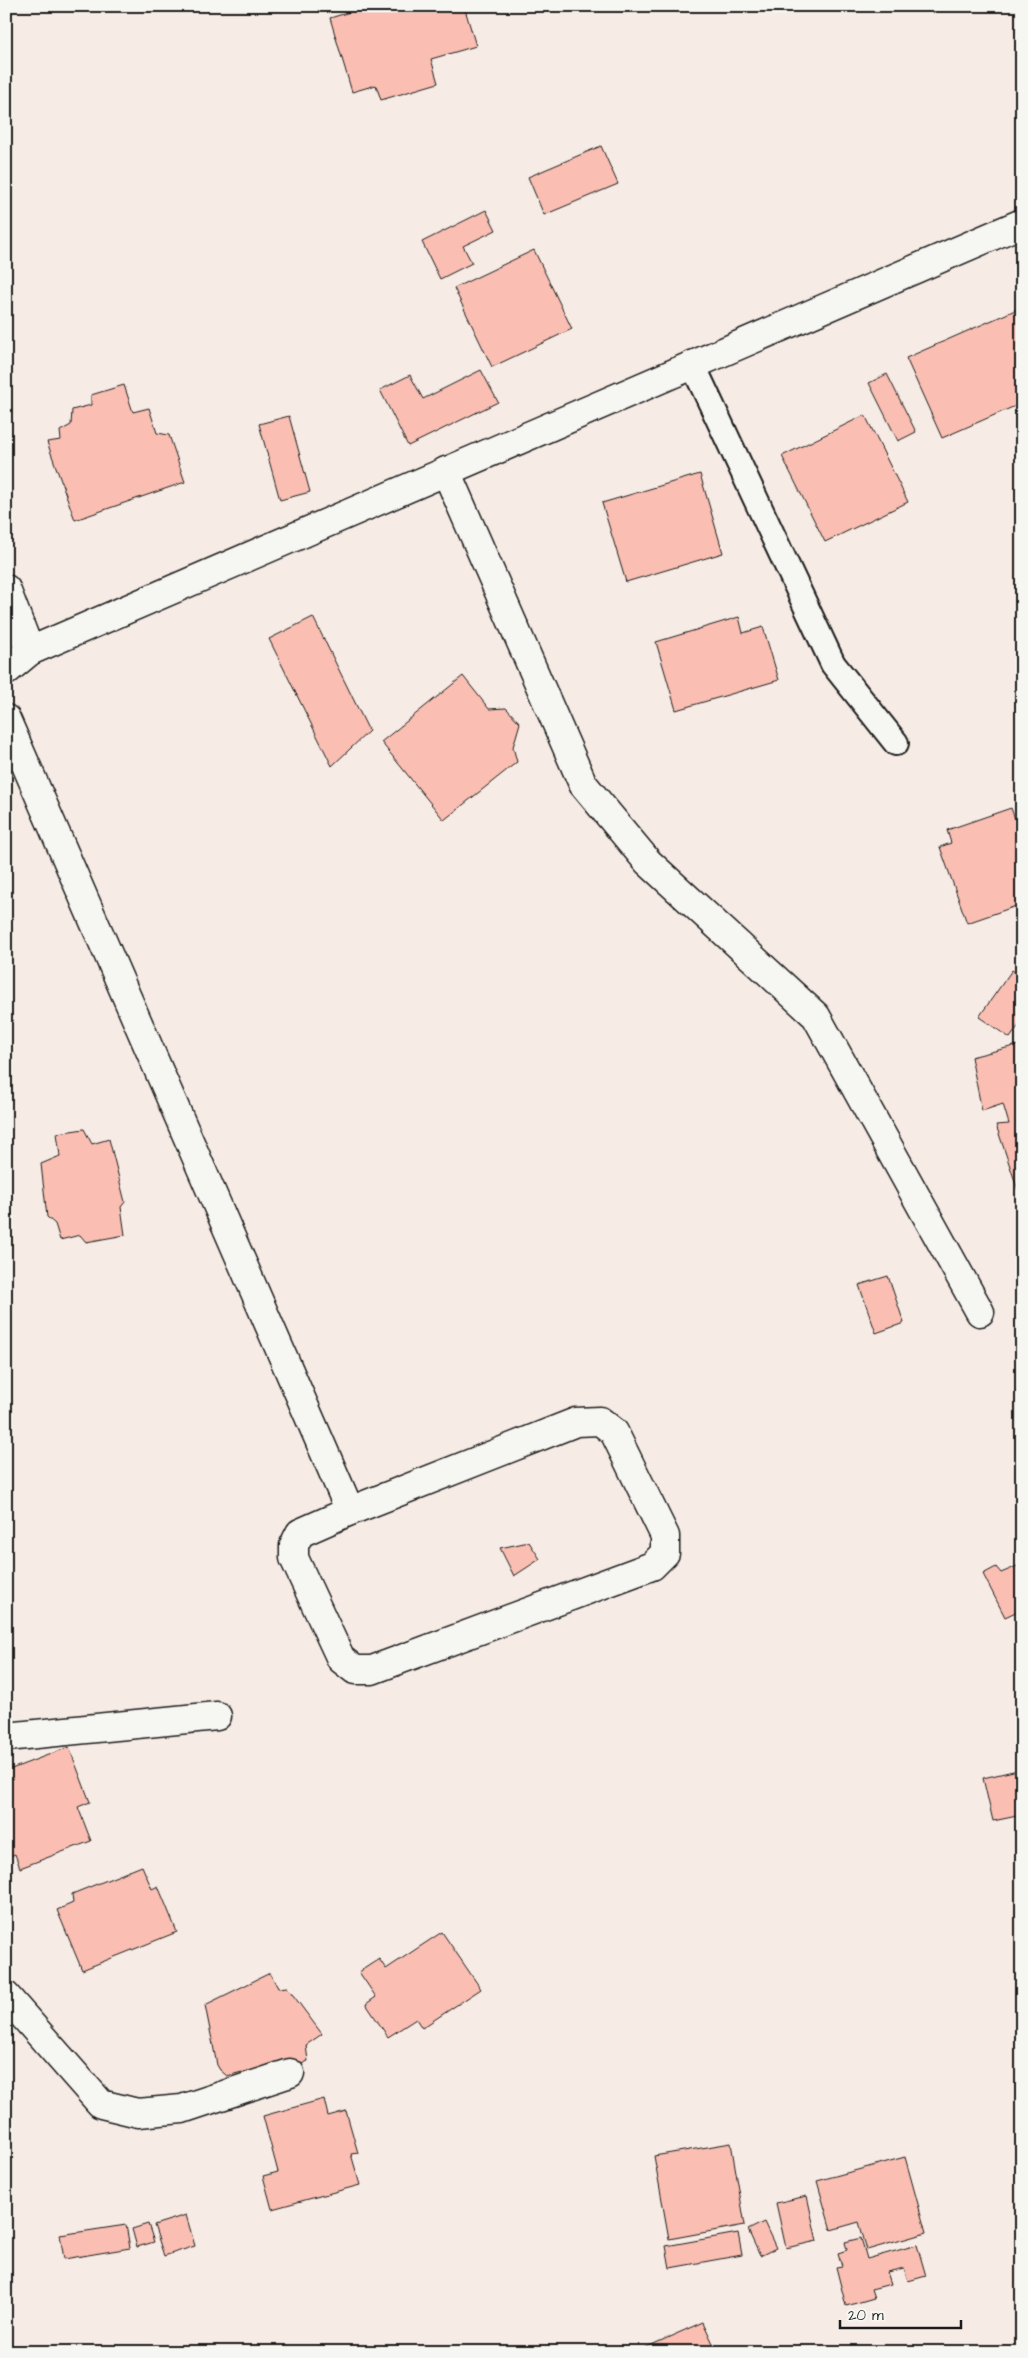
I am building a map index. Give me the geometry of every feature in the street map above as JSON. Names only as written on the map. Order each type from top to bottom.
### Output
[{"type":"street","points":[[6,671],[30,651],[1022,223]]},
{"type":"street","points":[[446,471],[582,784],[648,862],[816,1016],[980,1312]]},
{"type":"street","points":[[6,589],[30,651]]},
{"type":"street","points":[[6,719],[350,1510]]},
{"type":"street","points":[[600,1421],[614,1432],[665,1536],[665,1553],[652,1566],[372,1670],[355,1670],[341,1660],[294,1558],[294,1545],[300,1533],[350,1510],[576,1422],[600,1421]]},
{"type":"street","points":[[6,1737],[217,1716]]},
{"type":"street","points":[[6,1996],[101,2104],[138,2113],[182,2109],[290,2073]]},
{"type":"lane","points":[[692,364],[833,664],[896,743]]},
{"type":"building","points":[[370,6],[464,6],[476,46],[431,59],[438,83],[381,100],[376,85],[352,92],[330,18]]},
{"type":"building","points":[[601,146],[618,184],[544,215],[528,177]]},
{"type":"building","points":[[486,210],[496,230],[463,246],[472,263],[440,279],[422,242]]},
{"type":"building","points":[[534,250],[572,329],[492,367],[454,288]]},
{"type":"building","points":[[1022,307],[1022,403],[942,438],[906,358]]},
{"type":"building","points":[[481,370],[498,402],[408,446],[380,390],[410,375],[423,399]]},
{"type":"building","points":[[887,374],[916,432],[898,441],[869,383]]},
{"type":"building","points":[[124,385],[133,412],[149,408],[157,433],[169,435],[185,482],[75,520],[47,442],[61,440],[60,431],[71,425],[72,410],[91,405],[91,395]]},
{"type":"building","points":[[865,415],[908,502],[825,542],[782,456]]},
{"type":"building","points":[[289,416],[310,492],[280,500],[259,424]]},
{"type":"building","points":[[700,474],[723,553],[626,582],[602,503]]},
{"type":"building","points":[[313,617],[369,731],[332,766],[269,639]]},
{"type":"building","points":[[739,617],[743,633],[763,627],[779,680],[676,710],[656,642]]},
{"type":"building","points":[[463,676],[489,709],[506,708],[520,723],[513,747],[517,762],[444,820],[381,742]]},
{"type":"building","points":[[1011,808],[1022,838],[1022,904],[967,923],[940,847],[951,843],[947,830]]},
{"type":"building","points":[[1012,970],[1022,977],[1022,1021],[1010,1038],[979,1017]]},
{"type":"building","points":[[1022,1044],[1022,1202],[996,1125],[1009,1124],[1003,1104],[982,1111],[971,1057]]},
{"type":"building","points":[[84,1129],[92,1144],[109,1139],[125,1202],[121,1207],[125,1235],[86,1242],[80,1235],[60,1240],[55,1224],[47,1217],[41,1164],[60,1156],[57,1133]]},
{"type":"building","points":[[888,1276],[904,1323],[876,1333],[859,1285]]},
{"type":"building","points":[[529,1542],[540,1559],[514,1576],[500,1548]]},
{"type":"building","points":[[1022,1564],[1022,1609],[1005,1617],[983,1574],[996,1567],[1001,1573]]},
{"type":"building","points":[[69,1747],[90,1802],[78,1807],[91,1841],[20,1868],[15,1854],[6,1858],[6,1771]]},
{"type":"building","points":[[1022,1769],[1022,1815],[993,1821],[983,1778]]},
{"type":"building","points":[[142,1866],[152,1889],[158,1886],[177,1932],[82,1970],[57,1910],[73,1903],[72,1894]]},
{"type":"building","points":[[442,1932],[481,1989],[422,2028],[416,2019],[388,2037],[366,2004],[376,1997],[359,1972],[379,1959],[386,1969]]},
{"type":"building","points":[[270,1973],[278,1988],[287,1987],[322,2034],[306,2045],[308,2061],[268,2080],[247,2080],[242,2072],[227,2076],[217,2065],[205,2005]]},
{"type":"building","points":[[324,2099],[328,2116],[346,2111],[358,2153],[351,2154],[360,2185],[272,2209],[263,2176],[278,2172],[263,2116]]},
{"type":"building","points":[[731,2143],[745,2225],[669,2239],[654,2156]]},
{"type":"building","points":[[905,2157],[926,2233],[867,2250],[859,2222],[831,2230],[817,2181]]},
{"type":"building","points":[[807,2196],[817,2241],[786,2248],[776,2203]]},
{"type":"building","points":[[186,2215],[195,2246],[164,2256],[154,2225]]},
{"type":"building","points":[[764,2222],[776,2248],[760,2256],[748,2230]]},
{"type":"building","points":[[148,2224],[154,2242],[137,2247],[132,2229]]},
{"type":"building","points":[[126,2225],[130,2248],[64,2259],[60,2235]]},
{"type":"building","points":[[738,2233],[742,2255],[670,2268],[666,2246]]},
{"type":"building","points":[[861,2238],[867,2259],[917,2245],[926,2276],[908,2281],[904,2268],[887,2272],[891,2284],[871,2289],[874,2298],[846,2306],[836,2267],[842,2266],[838,2253],[847,2250],[845,2242]]},
{"type":"building","points":[[703,2322],[716,2350],[712,2352],[641,2352],[640,2350]]}]
